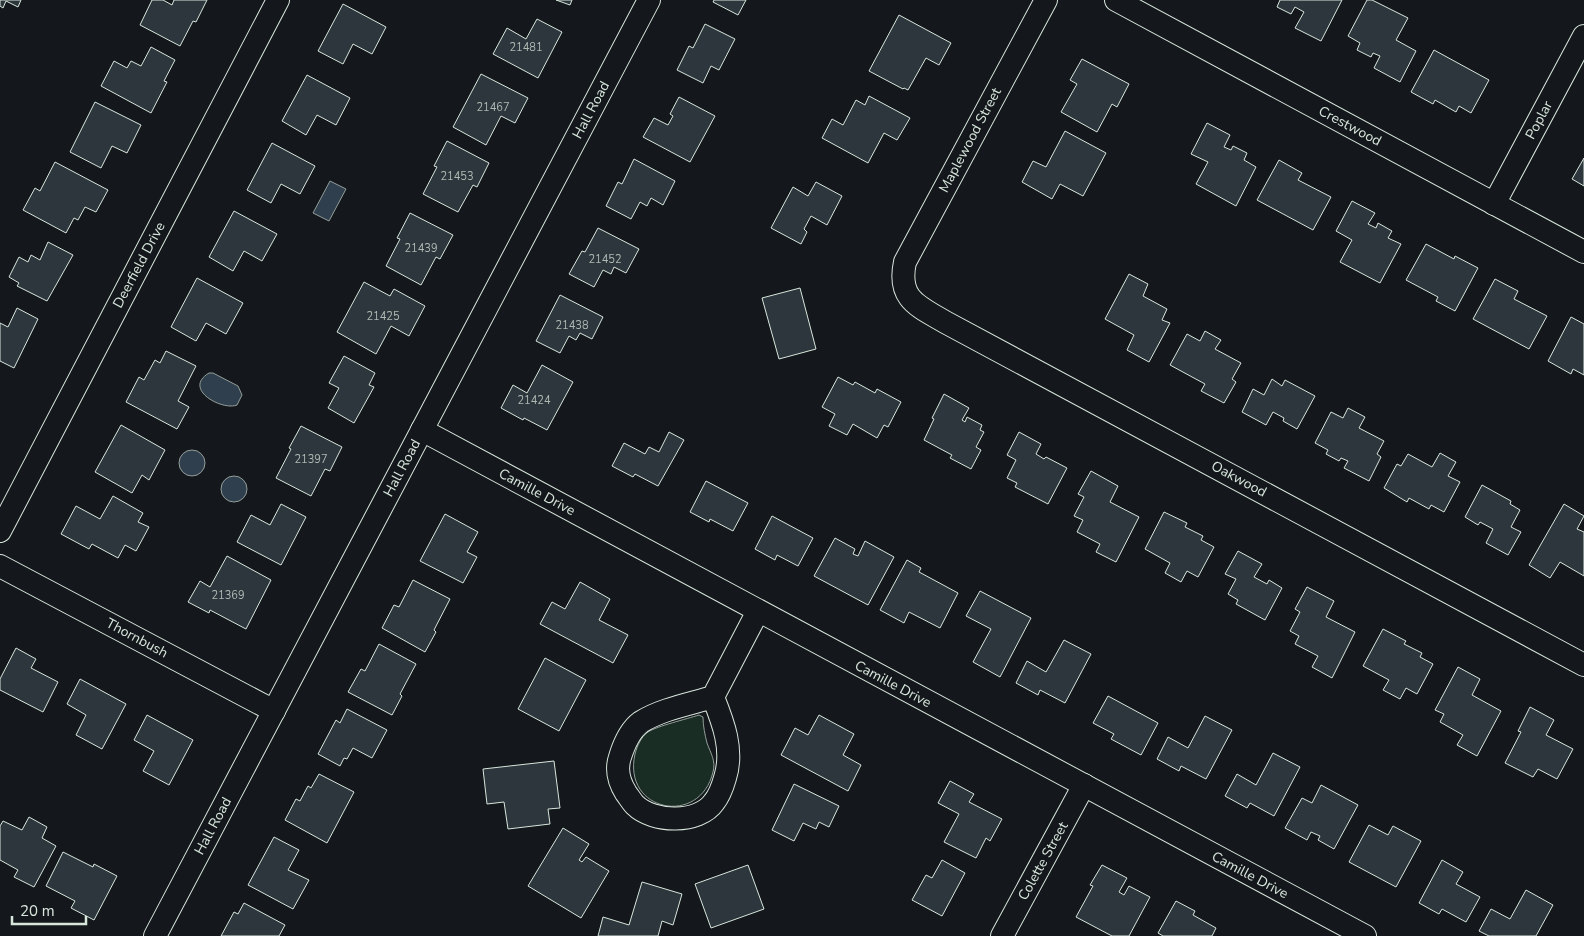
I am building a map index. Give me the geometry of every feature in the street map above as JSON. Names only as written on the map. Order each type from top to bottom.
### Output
[{"type":"street","name":"Deerfield Drive","points":[[0,531],[278,0]]},
{"type":"street","name":"Hall Road","points":[[155,936],[649,0]]},
{"type":"street","name":"Maplewood Street","points":[[903,284],[905,262],[1046,0]]},
{"type":"street","name":"Crestwood","points":[[1116,0],[1584,252]]},
{"type":"street","name":"Poplar","points":[[1494,204],[1584,36]]},
{"type":"street","name":"Oakwood","points":[[903,284],[911,300],[920,308],[1584,665]]},
{"type":"street","name":"Camille Drive","points":[[422,430],[1365,936]]},
{"type":"street","name":"Thornbush","points":[[0,566],[274,711]]},
{"type":"street","points":[[713,697],[723,722],[729,752],[726,777],[714,803],[696,816],[673,819],[651,815],[636,806],[622,787],[617,766],[624,742],[640,723],[658,714],[713,697],[758,611]]},
{"type":"street","name":"Colette Street","points":[[1002,936],[1084,785]]},
{"type":"green space","points":[[699,715],[703,717],[707,743],[714,764],[713,772],[705,789],[694,801],[679,806],[664,805],[651,800],[640,789],[634,774],[635,754],[640,742],[652,730]]},
{"type":"water","points":[[330,181],[346,189],[329,221],[313,213]]},
{"type":"water","points":[[209,373],[213,373],[238,386],[242,395],[237,405],[222,405],[214,402],[202,392],[200,386],[202,379]]},
{"type":"water","points":[[192,450],[201,454],[205,463],[201,472],[192,476],[183,472],[179,463],[183,454]]},
{"type":"water","points":[[234,476],[244,479],[247,489],[244,499],[234,502],[224,499],[221,489],[224,479]]},
{"type":"building","points":[[0,0],[21,0],[18,7],[6,1],[3,8],[0,6]]},
{"type":"building","points":[[152,0],[163,0],[172,5],[174,0],[207,0],[196,22],[193,21],[180,46],[140,25]]},
{"type":"building","points":[[556,0],[572,0],[570,5]]},
{"type":"building","points":[[714,0],[746,0],[738,15],[713,2]]},
{"type":"building","points":[[1280,0],[1342,0],[1321,41],[1295,28],[1304,12],[1295,7],[1291,14],[1277,7]]},
{"type":"building","points":[[1367,0],[1372,0],[1408,18],[1396,40],[1416,51],[1400,82],[1374,68],[1380,56],[1373,53],[1371,57],[1357,50],[1360,43],[1348,36]]},
{"type":"building","points":[[343,4],[386,27],[372,54],[353,44],[343,64],[318,51]]},
{"type":"building","points":[[899,15],[951,43],[939,65],[926,58],[908,90],[869,71]]},
{"type":"building","points":[[537,19],[562,32],[538,78],[493,54],[507,28],[526,39]]},
{"type":"building","points":[[705,24],[735,39],[719,70],[711,66],[703,83],[677,70],[689,46],[693,48]]},
{"type":"building","points":[[151,47],[175,60],[164,81],[167,82],[151,113],[101,86],[114,61],[127,68],[131,61],[141,66]]},
{"type":"building","points":[[1434,50],[1489,80],[1471,113],[1459,106],[1456,112],[1435,100],[1433,104],[1411,92]]},
{"type":"building","points":[[1082,59],[1129,84],[1117,107],[1112,104],[1097,132],[1061,112],[1077,84],[1070,80]]},
{"type":"building","points":[[481,74],[528,98],[515,123],[501,116],[486,145],[453,127]]},
{"type":"building","points":[[307,75],[350,98],[336,125],[317,115],[306,135],[282,121]]},
{"type":"building","points":[[869,96],[910,118],[897,140],[884,133],[868,163],[822,138],[832,119],[843,125],[856,100],[865,105]]},
{"type":"building","points":[[679,97],[715,116],[690,162],[643,137],[654,118],[668,125],[673,116],[670,114]]},
{"type":"building","points":[[95,102],[141,125],[127,153],[112,146],[101,168],[70,152]]},
{"type":"building","points":[[1207,123],[1230,135],[1224,147],[1231,150],[1233,146],[1247,153],[1244,160],[1256,167],[1236,206],[1196,184],[1208,162],[1191,154]]},
{"type":"building","points":[[1065,131],[1106,153],[1083,196],[1060,184],[1052,199],[1022,182],[1033,161],[1046,167]]},
{"type":"building","points":[[447,141],[489,163],[477,187],[473,185],[458,212],[423,194],[437,167],[434,166]]},
{"type":"building","points":[[272,143],[315,166],[300,194],[281,184],[271,203],[247,190]]},
{"type":"building","points":[[1584,158],[1584,186],[1572,179]]},
{"type":"building","points":[[634,159],[675,181],[663,205],[651,198],[647,206],[640,202],[631,219],[606,206],[618,182],[622,184]]},
{"type":"building","points":[[1279,160],[1302,173],[1298,180],[1331,197],[1313,230],[1257,200]]},
{"type":"building","points":[[55,162],[108,190],[96,212],[85,207],[78,220],[74,218],[66,233],[23,210],[35,188],[40,191]]},
{"type":"building","points":[[816,182],[842,196],[827,225],[811,216],[804,229],[807,232],[801,244],[771,228],[793,187],[808,196]]},
{"type":"building","points":[[1352,201],[1375,213],[1368,224],[1376,228],[1378,223],[1392,231],[1388,238],[1401,244],[1380,283],[1340,262],[1352,240],[1336,231]]},
{"type":"building","points":[[234,211],[277,234],[262,261],[244,251],[233,271],[209,257]]},
{"type":"building","points":[[410,213],[453,235],[440,259],[436,257],[421,285],[386,266],[400,239],[397,238]]},
{"type":"building","points":[[598,228],[639,249],[626,273],[614,267],[611,274],[603,270],[594,287],[569,274],[582,251],[585,252]]},
{"type":"building","points":[[48,242],[73,255],[47,301],[17,286],[19,283],[9,277],[19,257],[28,262],[31,255],[40,260]]},
{"type":"building","points":[[1426,244],[1454,259],[1455,256],[1478,268],[1455,311],[1436,301],[1438,297],[1406,280]]},
{"type":"building","points":[[1129,274],[1148,284],[1143,296],[1167,309],[1162,320],[1170,323],[1149,362],[1127,350],[1134,335],[1105,319]]},
{"type":"building","points":[[197,278],[243,303],[226,334],[206,323],[196,341],[171,327]]},
{"type":"building","points":[[1495,279],[1518,291],[1514,299],[1547,316],[1529,349],[1473,319]]},
{"type":"building","points":[[364,282],[390,296],[394,289],[425,306],[409,336],[391,326],[376,354],[337,332]]},
{"type":"building","points":[[800,288],[816,349],[779,359],[762,298]]},
{"type":"building","points":[[560,295],[603,317],[592,339],[580,333],[576,340],[569,336],[560,353],[536,341]]},
{"type":"building","points":[[17,308],[38,319],[14,368],[0,361],[0,323],[8,327]]},
{"type":"building","points":[[1571,317],[1584,324],[1584,375],[1573,369],[1571,374],[1548,361]]},
{"type":"building","points":[[1205,331],[1221,340],[1215,349],[1241,363],[1232,379],[1236,382],[1224,403],[1201,391],[1205,384],[1170,365],[1187,334],[1200,341]]},
{"type":"building","points":[[166,351],[196,366],[178,401],[189,407],[177,429],[126,402],[139,377],[144,380],[155,360],[160,363]]},
{"type":"building","points":[[344,356],[375,373],[369,385],[374,387],[354,423],[328,408],[339,388],[329,383]]},
{"type":"building","points":[[542,365],[573,382],[547,430],[501,408],[513,385],[527,393]]},
{"type":"building","points":[[838,377],[853,385],[855,382],[875,393],[877,389],[901,402],[888,427],[884,425],[877,438],[853,424],[847,435],[829,426],[835,414],[822,407]]},
{"type":"building","points":[[1272,379],[1282,386],[1285,380],[1315,396],[1297,429],[1283,421],[1284,418],[1273,412],[1266,425],[1242,412],[1253,389],[1264,395]]},
{"type":"building","points":[[944,394],[969,408],[962,420],[965,422],[967,417],[982,425],[980,430],[984,432],[976,447],[981,450],[971,469],[950,458],[952,455],[924,440]]},
{"type":"building","points":[[1348,408],[1365,417],[1359,428],[1384,441],[1377,454],[1381,457],[1369,481],[1344,468],[1348,461],[1341,458],[1339,461],[1326,454],[1328,450],[1315,443],[1331,412],[1343,418]]},
{"type":"building","points":[[121,425],[165,450],[149,480],[142,475],[132,493],[95,472]]},
{"type":"building","points":[[301,426],[342,447],[330,471],[325,469],[311,496],[276,478]]},
{"type":"building","points":[[669,432],[684,440],[658,486],[635,474],[633,477],[612,466],[624,443],[645,454],[649,447],[659,452]]},
{"type":"building","points":[[1019,432],[1041,444],[1036,454],[1067,468],[1048,504],[1015,487],[1017,483],[1007,478],[1016,460],[1007,455]]},
{"type":"building","points":[[1440,453],[1456,462],[1448,476],[1460,482],[1444,512],[1431,505],[1429,509],[1409,498],[1407,502],[1384,488],[1397,464],[1401,466],[1408,454],[1432,467]]},
{"type":"building","points":[[1091,471],[1118,486],[1110,502],[1139,517],[1116,562],[1096,552],[1100,544],[1077,532],[1083,520],[1074,516],[1084,497],[1078,494]]},
{"type":"building","points":[[706,481],[748,503],[733,531],[710,519],[709,522],[690,512]]},
{"type":"building","points":[[1482,485],[1511,501],[1510,504],[1520,510],[1511,527],[1521,532],[1508,555],[1486,543],[1493,529],[1480,522],[1478,525],[1465,517]]},
{"type":"building","points":[[113,496],[143,513],[138,522],[149,527],[136,551],[125,545],[118,558],[92,544],[89,549],[61,534],[76,506],[100,519]]},
{"type":"building","points":[[281,504],[306,517],[281,565],[237,542],[251,515],[270,525]]},
{"type":"building","points":[[1564,504],[1584,516],[1577,529],[1584,532],[1584,576],[1560,562],[1550,578],[1529,565]]},
{"type":"building","points":[[1164,512],[1187,523],[1185,527],[1203,536],[1201,540],[1214,547],[1198,577],[1187,571],[1181,582],[1165,573],[1170,563],[1145,549]]},
{"type":"building","points":[[445,514],[478,532],[467,552],[477,557],[463,583],[420,561]]},
{"type":"building","points":[[772,516],[813,538],[798,566],[777,555],[775,560],[755,549]]},
{"type":"building","points":[[835,538],[855,549],[853,554],[858,556],[865,541],[894,557],[868,605],[814,576]]},
{"type":"building","points":[[1238,551],[1262,564],[1254,577],[1267,584],[1269,580],[1282,588],[1265,620],[1236,604],[1238,600],[1228,594],[1236,579],[1225,574]]},
{"type":"building","points":[[227,556],[271,580],[246,629],[210,610],[209,613],[188,602],[200,581],[210,587]]},
{"type":"building","points":[[907,560],[921,568],[919,572],[958,593],[940,628],[909,612],[904,623],[880,610]]},
{"type":"building","points":[[413,580],[450,599],[425,652],[382,628],[394,605],[399,607]]},
{"type":"building","points":[[580,582],[610,599],[599,620],[628,635],[613,663],[540,624],[552,602],[565,609]]},
{"type":"building","points":[[1307,587],[1334,601],[1326,617],[1355,632],[1332,678],[1312,667],[1318,656],[1295,644],[1299,636],[1290,631],[1300,612],[1295,609]]},
{"type":"building","points":[[980,591],[1031,618],[1000,677],[973,662],[991,629],[966,616]]},
{"type":"building","points":[[1383,629],[1406,641],[1404,644],[1422,653],[1420,657],[1433,664],[1417,694],[1406,688],[1400,699],[1383,690],[1389,680],[1363,666]]},
{"type":"building","points":[[1064,640],[1091,654],[1065,703],[1040,690],[1038,695],[1016,683],[1027,661],[1046,672]]},
{"type":"building","points":[[379,644],[416,664],[400,694],[402,696],[392,715],[348,692],[361,669],[365,671]]},
{"type":"building","points":[[16,648],[36,659],[31,668],[58,682],[43,712],[0,690],[0,679]]},
{"type":"building","points":[[545,658],[586,680],[559,731],[518,709]]},
{"type":"building","points":[[1458,667],[1480,679],[1472,695],[1501,711],[1477,756],[1457,745],[1463,735],[1440,722],[1444,714],[1435,710]]},
{"type":"building","points":[[80,679],[126,704],[102,749],[76,735],[86,715],[67,704]]},
{"type":"building","points":[[1108,696],[1158,723],[1141,755],[1111,739],[1114,734],[1093,723]]},
{"type":"building","points":[[1530,707],[1554,720],[1546,735],[1573,749],[1557,779],[1538,769],[1533,777],[1505,763],[1521,732],[1518,731]]},
{"type":"building","points":[[347,709],[387,730],[372,758],[353,748],[347,759],[344,758],[340,766],[318,754],[336,720],[340,723]]},
{"type":"building","points":[[147,715],[193,740],[169,785],[143,771],[154,751],[134,740]]},
{"type":"building","points":[[819,715],[854,734],[843,755],[861,765],[848,791],[781,755],[795,728],[808,735]]},
{"type":"building","points":[[1205,716],[1232,730],[1206,779],[1181,766],[1179,771],[1157,759],[1168,737],[1188,748]]},
{"type":"building","points":[[1273,753],[1300,767],[1274,816],[1250,803],[1247,808],[1225,796],[1237,774],[1256,785]]},
{"type":"building","points":[[554,761],[560,808],[548,809],[550,824],[508,829],[504,802],[487,804],[483,769]]},
{"type":"building","points":[[319,774],[354,792],[327,843],[285,820],[296,799],[300,801],[308,786],[311,788]]},
{"type":"building","points":[[950,781],[974,794],[969,802],[1002,819],[990,841],[986,838],[976,858],[944,842],[959,814],[938,803]]},
{"type":"building","points":[[794,784],[839,806],[829,827],[819,822],[816,829],[803,823],[794,841],[772,830]]},
{"type":"building","points":[[1321,785],[1358,805],[1334,849],[1318,840],[1320,836],[1311,832],[1307,840],[1285,828],[1302,798],[1312,803]]},
{"type":"building","points":[[29,817],[47,827],[42,838],[56,846],[34,887],[14,877],[18,870],[0,860],[0,826],[3,821],[22,830]]},
{"type":"building","points":[[1369,825],[1388,835],[1393,826],[1421,841],[1396,887],[1349,862]]},
{"type":"building","points":[[563,828],[589,844],[579,860],[582,862],[586,857],[609,871],[581,918],[528,886]]},
{"type":"building","points":[[274,837],[299,850],[288,870],[309,880],[293,909],[248,885]]},
{"type":"building","points":[[63,852],[93,867],[94,864],[117,876],[94,920],[71,908],[75,901],[46,886]]},
{"type":"building","points":[[942,860],[965,873],[942,916],[912,900],[926,875],[932,878]]},
{"type":"building","points":[[1442,860],[1463,872],[1456,884],[1480,897],[1466,922],[1442,909],[1439,914],[1419,903]]},
{"type":"building","points":[[748,865],[764,909],[711,928],[695,884]]},
{"type":"building","points":[[1102,865],[1127,878],[1119,892],[1124,895],[1129,886],[1150,897],[1129,936],[1112,936],[1076,917],[1093,886],[1090,885]]},
{"type":"building","points":[[642,882],[682,894],[673,925],[662,921],[658,936],[598,936],[603,917],[629,925]]},
{"type":"building","points":[[1526,890],[1553,905],[1536,936],[1489,936],[1479,931],[1491,909],[1510,919]]},
{"type":"building","points":[[1176,901],[1195,911],[1193,915],[1216,928],[1212,936],[1163,936],[1158,933]]},
{"type":"building","points":[[244,903],[285,925],[279,936],[221,936],[234,912],[238,914]]}]
